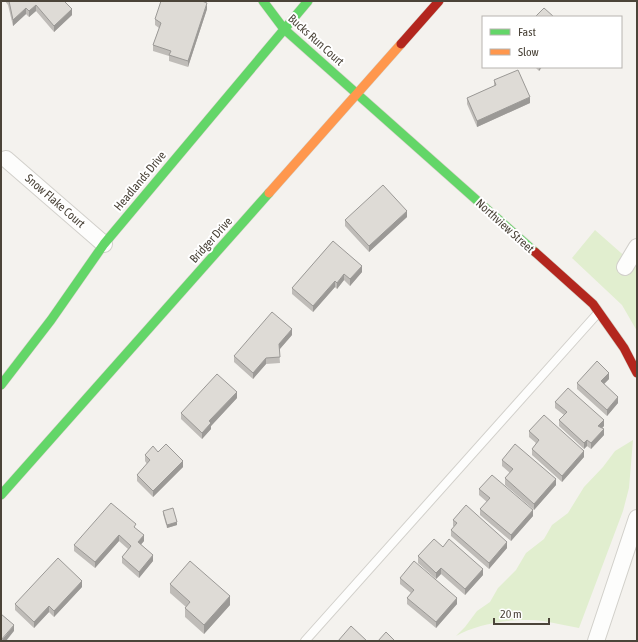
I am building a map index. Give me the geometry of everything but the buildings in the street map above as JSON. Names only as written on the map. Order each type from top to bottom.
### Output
[{"type":"street","name":"Bucks Run Court","points":[[262,1],[284,30],[357,93]]},
{"type":"street","name":"Headlands Drive","points":[[1,385],[51,320],[104,244],[308,1]]},
{"type":"street","name":"Bridger Drive","points":[[1,495],[439,1]]},
{"type":"street","name":"Northview Street","points":[[357,93],[593,304],[624,348],[637,373]]},
{"type":"street","name":"Snow Flake Court","points":[[6,159],[104,244]]},
{"type":"street","points":[[625,267],[637,247]]},
{"type":"street","points":[[596,641],[637,518]]},
{"type":"lane","points":[[305,641],[598,312]]},
{"type":"green space","points":[[595,230],[637,267],[637,331],[622,305],[572,258]]},
{"type":"green space","points":[[633,440],[629,488],[623,511],[579,628],[541,621],[521,620],[481,626],[456,636],[477,611],[490,602],[498,588],[516,570],[526,553],[544,539],[552,525],[568,513],[584,487],[603,467],[615,451]]},
{"type":"traffic: fast","points":[[263,1],[284,29],[535,252]]},
{"type":"traffic: fast","points":[[1,385],[51,320],[104,244],[308,1]]},
{"type":"traffic: fast","points":[[1,495],[269,193]]},
{"type":"traffic: slow","points":[[269,193],[401,44]]},
{"type":"traffic: jam","points":[[401,44],[439,1]]},
{"type":"traffic: jam","points":[[535,252],[593,304],[624,348],[637,373]]}]
